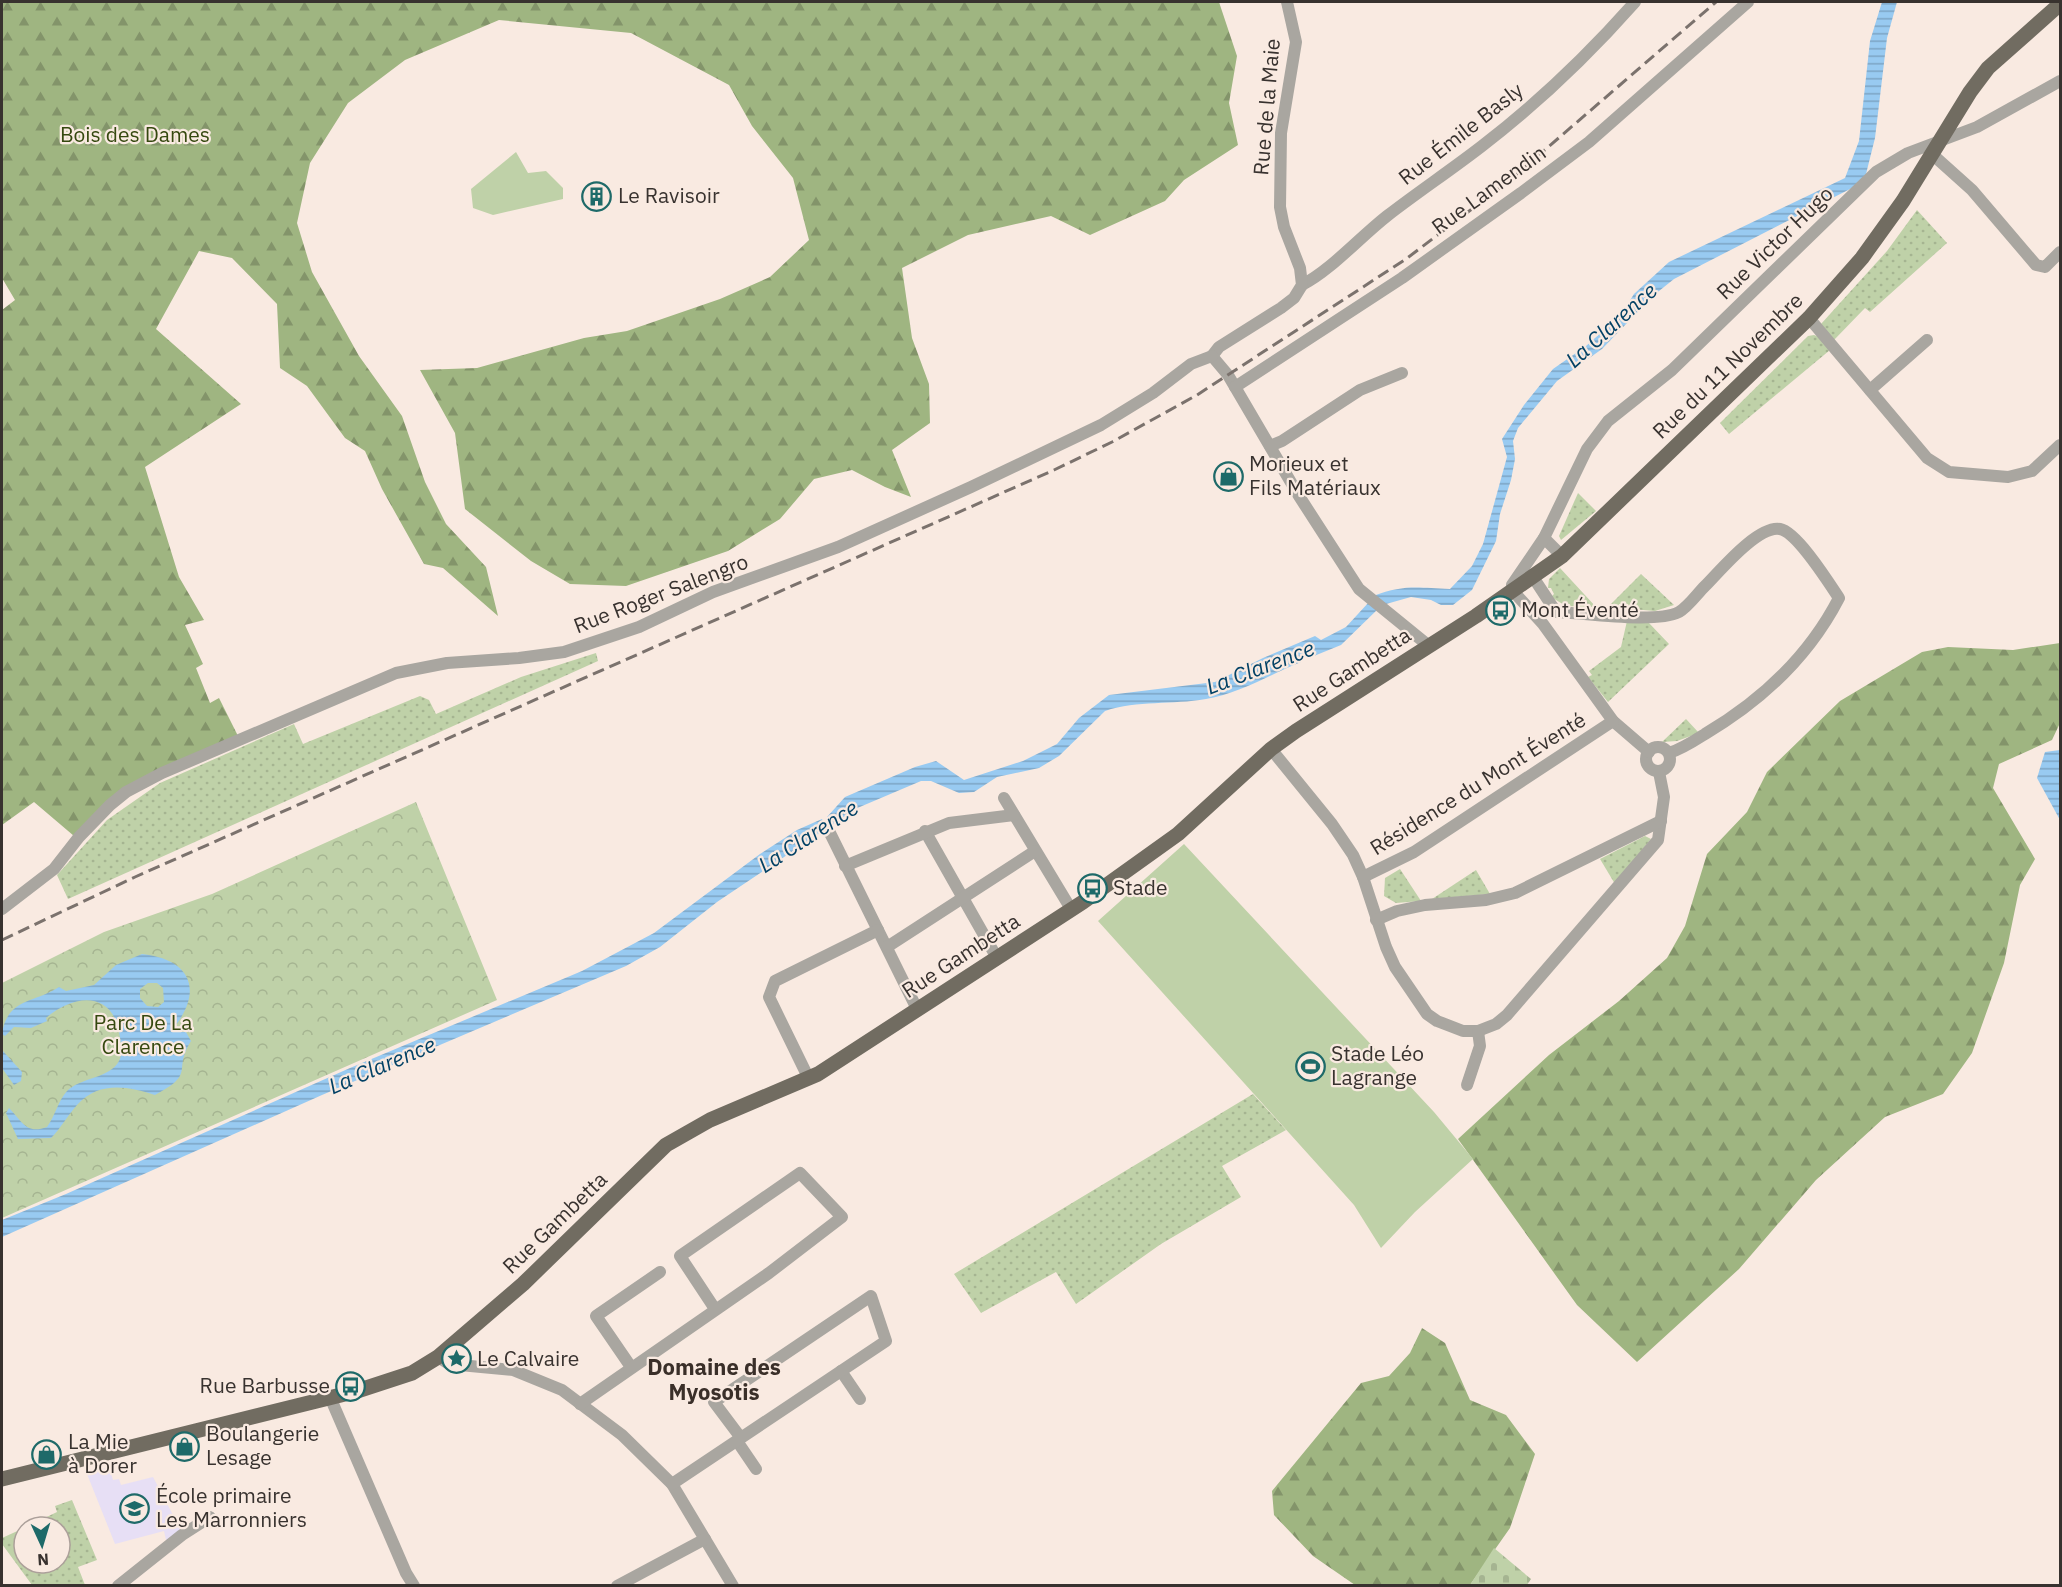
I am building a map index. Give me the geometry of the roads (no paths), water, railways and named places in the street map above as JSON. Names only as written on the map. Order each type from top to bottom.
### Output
[{"type":"main road","points":[[1941,141],[1970,92],[1988,68],[2061,4]]},
{"type":"main road","name":"Rue du 11 Novembre","points":[[1513,591],[1562,556],[1809,318],[1862,258],[1918,180],[1941,141]]},
{"type":"main road","name":"Rue Gambetta","points":[[2,1479],[330,1397],[412,1373],[438,1357],[523,1284],[666,1145],[710,1120],[809,1079],[997,958],[1169,841],[1271,749],[1513,591]]},
{"type":"street","name":"Rue de la Maie","points":[[1287,2],[1296,42],[1281,133],[1280,207],[1284,227],[1300,268],[1302,285]]},
{"type":"street","name":"Rue Émile Basly","points":[[1212,356],[1219,347],[1294,298],[1302,285],[1316,278],[1368,231],[1484,144],[1596,46],[1635,2]]},
{"type":"street","name":"Rue Lamendin","points":[[1235,387],[1344,318],[1589,142],[1748,2]]},
{"type":"street","name":"Rue Victor Hugo","points":[[1513,591],[1512,585],[1544,538],[1587,448],[1608,421],[1672,370],[1876,172],[1908,153],[1985,123],[2061,81]]},
{"type":"street","points":[[1933,155],[1972,190],[2036,265],[2045,267],[2061,252]]},
{"type":"street","points":[[1809,318],[1927,458],[1949,471],[2021,476],[2032,471],[2061,445]]},
{"type":"street","points":[[1870,390],[1927,340]]},
{"type":"street","points":[[1212,356],[1221,364],[1353,581],[1370,599],[1429,646]]},
{"type":"street","name":"Rue Roger Salengro","points":[[2,909],[54,869],[79,837],[110,805],[126,792],[162,773],[396,673],[430,665],[564,652],[639,627],[713,592],[838,547],[993,477],[1101,425],[1153,393],[1198,360],[1212,356]]},
{"type":"street","points":[[1270,446],[1282,441],[1360,390],[1402,373]]},
{"type":"street","points":[[1543,624],[1556,612],[1656,618],[1679,611],[1750,541],[1768,530],[1780,529],[1788,533],[1816,563],[1839,598],[1781,678],[1731,718],[1669,753]]},
{"type":"street","points":[[1544,538],[1562,556]]},
{"type":"street","points":[[1533,578],[1556,612]]},
{"type":"street","name":"Résidence du Mont Éventé","points":[[1513,591],[1543,624],[1613,721],[1649,752]]},
{"type":"street","name":"Résidence du Mont Éventé","points":[[1363,877],[1414,852],[1613,721]]},
{"type":"street","points":[[1467,1085],[1480,1046],[1478,1031],[1496,1024],[1507,1016],[1658,840],[1664,797],[1659,772],[1648,765],[1649,752],[1659,747],[1669,753]]},
{"type":"street","name":"Résidence du Mont Éventé","points":[[1271,749],[1332,824],[1353,855],[1395,967],[1427,1014],[1453,1028],[1478,1031]]},
{"type":"street","points":[[1659,772],[1669,765],[1669,753]]},
{"type":"street","points":[[1004,798],[1071,909]]},
{"type":"street","points":[[845,866],[949,823],[1014,815]]},
{"type":"street","points":[[1376,920],[1397,911],[1425,905],[1486,900],[1515,894],[1661,821]]},
{"type":"street","points":[[828,829],[917,1009]]},
{"type":"street","points":[[926,831],[997,958]]},
{"type":"street","points":[[887,947],[1035,851]]},
{"type":"street","points":[[809,1079],[769,998],[775,981],[878,930]]},
{"type":"street","points":[[580,1404],[769,1273],[842,1217],[800,1173],[680,1256],[715,1309]]},
{"type":"street","points":[[631,1367],[596,1316],[660,1272]]},
{"type":"street","points":[[672,1484],[886,1341],[868,1282]]},
{"type":"street","points":[[756,1469],[714,1402],[871,1296]]},
{"type":"street","points":[[438,1357],[449,1364],[513,1370],[562,1390],[622,1435],[672,1484],[733,1586]]},
{"type":"street","points":[[841,1371],[860,1399]]},
{"type":"street","points":[[330,1397],[384,1524],[414,1586]]},
{"type":"street","points":[[118,1586],[182,1535],[210,1517]]},
{"type":"street","points":[[617,1586],[705,1539]]},
{"type":"water","name":"La Clarence","points":[[1882,2],[1897,2],[1887,38],[1875,138],[1866,174],[1854,187],[1674,279],[1654,295],[1602,349],[1557,381],[1518,428],[1513,441],[1515,459],[1511,480],[1500,514],[1496,541],[1472,590],[1453,605],[1441,605],[1431,600],[1411,597],[1386,604],[1373,596],[1403,588],[1450,589],[1472,566],[1483,544],[1507,457],[1502,439],[1524,405],[1553,369],[1586,346],[1621,315],[1634,294],[1669,262],[1845,178],[1859,141],[1870,41]]},
{"type":"water","name":"La Clarence","points":[[1369,602],[1378,609],[1341,645],[1309,658],[1307,654],[1299,657],[1301,662],[1243,688],[1206,699],[1130,705],[1105,711],[1059,756],[1039,768],[997,777],[974,792],[959,793],[931,781],[921,781],[855,809],[831,826],[827,817],[845,797],[915,767],[936,761],[964,780],[1023,761],[1057,744],[1079,718],[1109,695],[1215,682],[1315,636],[1321,640],[1346,627]]},
{"type":"water","points":[[2060,750],[2060,820],[2037,778],[2045,752]]},
{"type":"water","name":"La Clarence","points":[[822,819],[826,829],[717,902],[660,947],[626,966],[322,1095],[2,1237],[2,1220],[350,1068],[582,971],[654,933],[760,854],[797,830]]},
{"type":"water","points":[[142,954],[171,962],[187,977],[190,987],[189,999],[176,1025],[179,1032],[186,1032],[191,1041],[183,1059],[180,1076],[176,1082],[155,1095],[124,1088],[95,1092],[77,1105],[51,1138],[18,1139],[6,1113],[9,1108],[29,1128],[47,1127],[67,1091],[73,1086],[109,1071],[119,1061],[120,1038],[117,1023],[111,1011],[102,1004],[92,1001],[70,1004],[58,1009],[46,1018],[47,1021],[31,1028],[14,1027],[5,1036],[2,1034],[5,1022],[10,1014],[23,1003],[59,987],[66,991],[94,985],[116,965]],"holes":[[[148,983],[157,983],[163,988],[164,1002],[158,1007],[147,1006],[140,998],[140,989]]]},
{"type":"water","points":[[2,1050],[22,1072],[21,1081],[14,1085],[2,1068]]},
{"type":"railway","points":[[2,940],[135,877],[1054,470],[1112,442],[1197,395],[1406,259],[1510,180],[1716,2]]},
{"type":"place","name":"Le Ravisoir","points":[[597,196]]},
{"type":"place","name":"Morieux et Fils Matériaux","points":[[1228,476]]},
{"type":"place","name":"Mont Éventé","points":[[1500,610]]},
{"type":"place","name":"Stade","points":[[1092,888]]},
{"type":"place","name":"Stade Léo Lagrange","points":[[1310,1066]]},
{"type":"place","name":"Le Calvaire","points":[[456,1359]]},
{"type":"place","name":"Rue Barbusse","points":[[351,1386]]},
{"type":"place","name":"Boulangerie Lesage","points":[[185,1446]]},
{"type":"place","name":"La Mie à Dorer","points":[[47,1454]]},
{"type":"place","name":"École primaire Les Marronniers","points":[[135,1508]]},
{"type":"district","name":"Domaine des Myosotis","points":[[714,1380]]},
{"type":"park label","name":"Bois des Dames","points":[[135,135]]},
{"type":"park label","name":"Parc De La Clarence","points":[[143,1035]]}]
